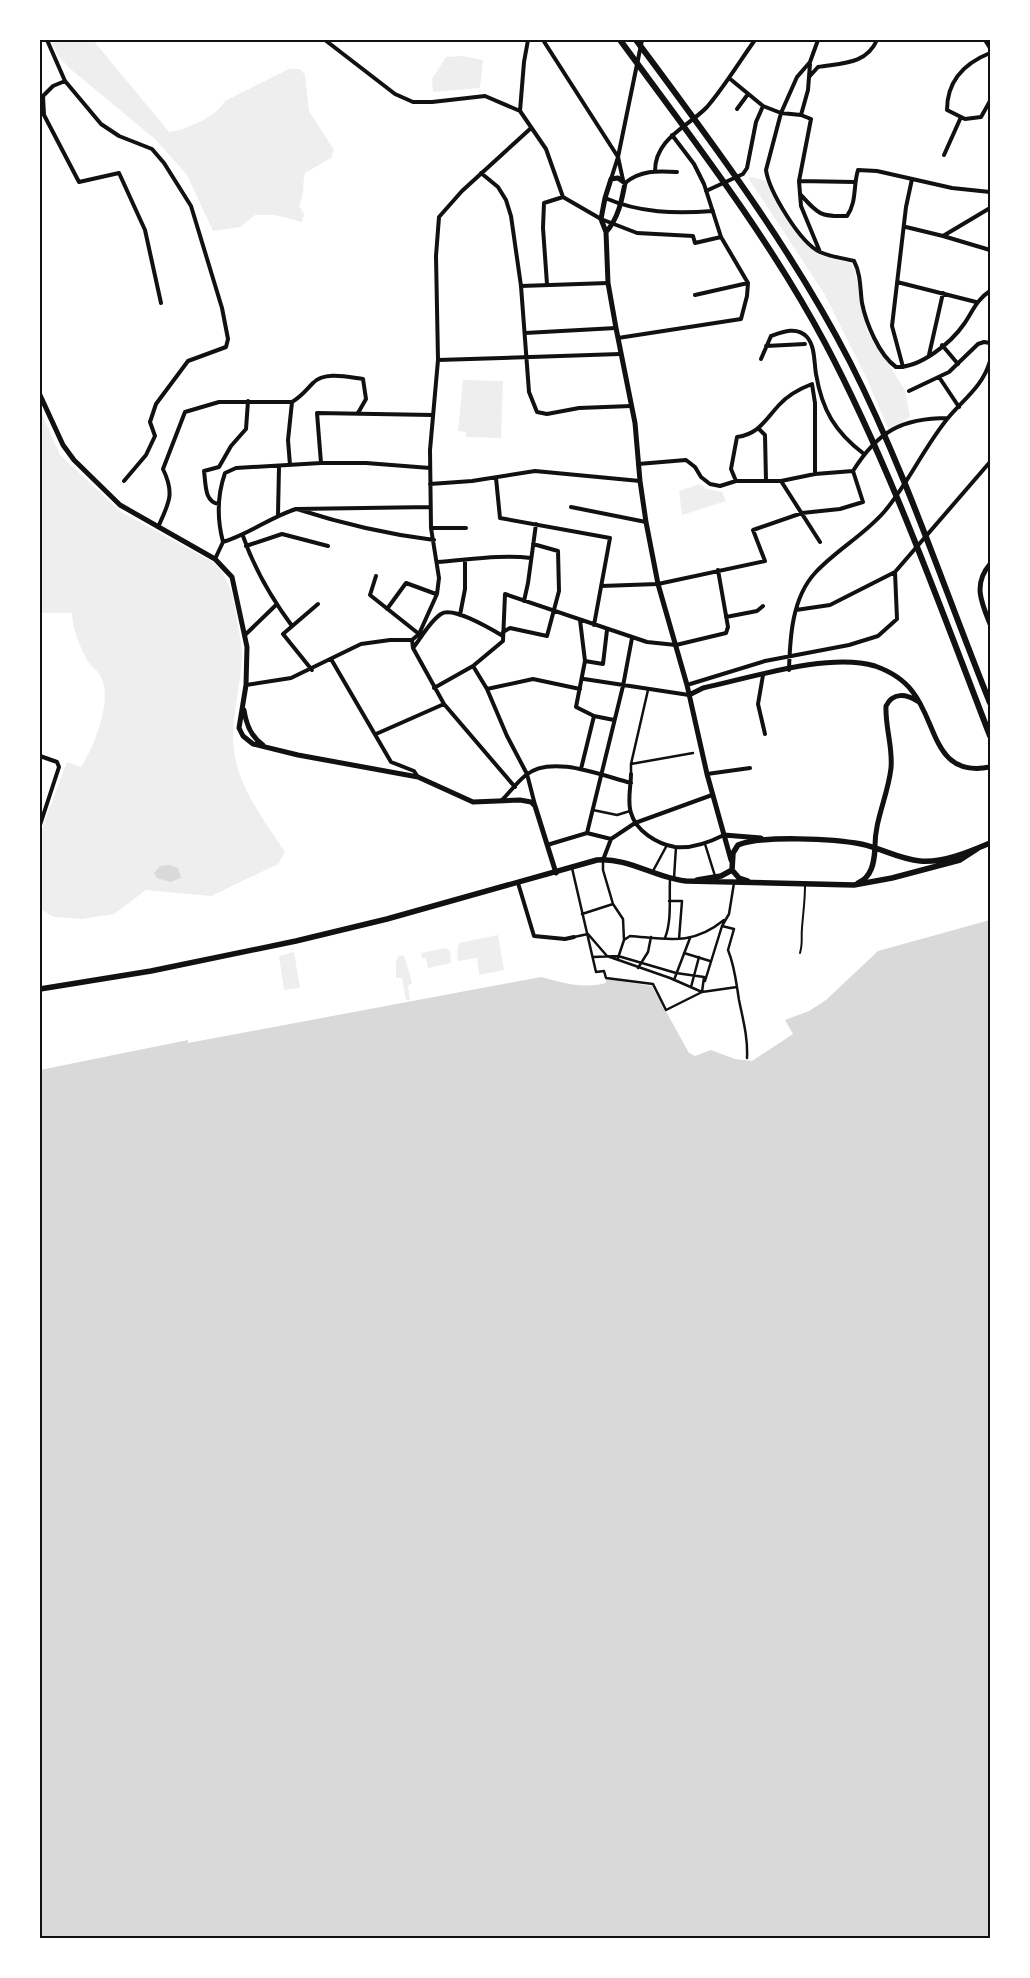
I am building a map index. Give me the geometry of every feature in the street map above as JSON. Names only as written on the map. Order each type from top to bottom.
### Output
[{"type":"highway","points":[[620,40],[764,242],[824,342],[876,452],[990,736]]},
{"type":"highway","points":[[636,40],[765,219],[793,261],[837,338],[864,391],[908,491],[990,703]]},
{"type":"main road","points":[[606,232],[613,223],[621,204],[624,181],[612,179],[605,198],[602,219],[606,232],[608,284],[620,354],[635,423],[638,464],[646,522],[658,584],[690,695],[712,795],[731,860],[732,870],[739,878],[751,882]]},
{"type":"main road","points":[[40,395],[63,446],[74,460],[120,505],[215,559],[232,577],[247,646],[246,685],[239,728],[243,736],[253,744],[268,748],[418,777],[474,802],[520,800],[531,802],[535,806],[556,873]]},
{"type":"main road","points":[[990,564],[985,570],[979,588],[979,599],[990,624]]},
{"type":"main road","points":[[690,695],[703,688],[789,670],[840,662],[874,666],[903,681],[920,702],[940,748],[948,758],[966,768],[990,767]]},
{"type":"main road","points":[[854,885],[868,876],[874,862],[875,829],[885,801],[891,767],[886,706],[893,697],[902,694],[920,702]]},
{"type":"main road","points":[[243,706],[245,720],[252,734],[268,748]]},
{"type":"main road","points":[[724,835],[860,844],[921,862],[959,855],[990,843]]},
{"type":"main road","points":[[731,860],[738,845],[762,838]]},
{"type":"main road","points":[[40,989],[159,969],[281,945],[603,860],[624,863],[652,874],[686,881],[854,885],[892,878],[960,860],[977,849]]},
{"type":"main road","points":[[686,881],[728,874],[732,870]]},
{"type":"street","points":[[47,40],[65,81],[101,124],[119,136],[152,149],[164,163],[191,206],[222,308],[228,339],[226,347],[188,361],[156,404],[150,422],[155,436],[146,455],[124,481]]},
{"type":"street","points":[[325,40],[395,94],[413,102],[432,102],[484,96],[520,111]]},
{"type":"street","points":[[528,40],[524,62],[520,111],[530,129],[546,149],[563,196],[602,219],[637,233],[693,236],[695,243],[721,237]]},
{"type":"street","points":[[542,40],[618,157],[624,181],[636,174],[655,170],[678,172]]},
{"type":"street","points":[[612,179],[642,40]]},
{"type":"street","points":[[655,170],[655,161],[664,143],[706,107],[755,40]]},
{"type":"street","points":[[800,115],[808,90],[810,62],[818,40]]},
{"type":"street","points":[[809,77],[818,66],[856,62],[870,52],[876,40]]},
{"type":"street","points":[[985,40],[990,48]]},
{"type":"street","points":[[990,53],[972,60],[960,72],[951,89],[947,110],[964,119],[980,117],[990,101]]},
{"type":"street","points":[[810,62],[797,78],[781,113],[766,170],[767,179],[786,214],[812,246],[820,252],[854,261],[859,276],[863,305],[870,327],[881,349],[892,364],[896,367],[903,366],[929,355],[951,339],[963,324],[976,302],[990,291]]},
{"type":"street","points":[[729,78],[763,106],[781,113],[812,118],[799,181],[801,206],[820,252]]},
{"type":"street","points":[[65,81],[52,86],[43,96],[44,115],[79,182],[119,173],[145,230],[161,303]]},
{"type":"street","points":[[737,109],[748,94]]},
{"type":"street","points":[[706,191],[742,174],[747,168],[756,122],[763,106]]},
{"type":"street","points":[[944,155],[961,117]]},
{"type":"street","points":[[246,685],[291,678],[312,670],[331,658],[361,644],[412,640],[418,634],[436,594],[439,578],[431,528],[430,468],[438,360],[436,256],[439,217],[448,204],[481,172],[530,129]]},
{"type":"street","points":[[618,338],[741,319],[744,310],[748,284],[721,237],[706,191],[694,164],[672,135]]},
{"type":"street","points":[[800,194],[817,213],[826,216],[847,216],[854,206],[855,182],[858,170],[877,171],[952,188],[990,192]]},
{"type":"street","points":[[481,172],[498,188],[506,200],[511,216],[521,286],[529,392],[537,412],[547,414],[579,408],[631,406]]},
{"type":"street","points":[[903,366],[892,330],[906,227],[906,207],[912,179]]},
{"type":"street","points":[[799,181],[855,182]]},
{"type":"street","points":[[547,284],[543,228],[544,203],[563,196]]},
{"type":"street","points":[[605,198],[621,204],[664,212],[713,211]]},
{"type":"street","points":[[943,236],[990,208]]},
{"type":"street","points":[[906,227],[990,250]]},
{"type":"street","points":[[898,282],[976,302]]},
{"type":"street","points":[[521,286],[608,284]]},
{"type":"street","points":[[695,295],[748,284]]},
{"type":"street","points":[[929,355],[943,294]]},
{"type":"street","points":[[525,333],[616,328]]},
{"type":"street","points":[[761,360],[771,336],[783,331],[795,330],[806,336],[811,344],[816,376],[830,420],[843,439],[864,454]]},
{"type":"street","points":[[909,391],[939,377],[958,364],[978,344],[990,343]]},
{"type":"street","points":[[766,346],[805,344]]},
{"type":"street","points":[[942,345],[958,364]]},
{"type":"street","points":[[438,360],[620,354]]},
{"type":"street","points":[[789,670],[789,656],[796,610],[801,595],[815,573],[855,540],[885,511],[948,418],[987,373],[990,361]]},
{"type":"street","points":[[158,527],[170,500],[170,484],[163,469],[185,412],[219,402],[292,402],[303,396],[314,382],[321,378],[342,376],[363,379],[366,399],[358,413]]},
{"type":"street","points":[[939,377],[959,407]]},
{"type":"street","points":[[736,482],[730,469],[737,437],[750,435],[759,429],[792,393],[812,384],[815,403],[815,474]]},
{"type":"street","points":[[219,504],[214,503],[208,497],[204,471],[219,467],[231,446],[246,428],[248,401]]},
{"type":"street","points":[[290,465],[288,440],[292,402]]},
{"type":"street","points":[[322,463],[317,413],[433,415]]},
{"type":"street","points":[[853,471],[864,454],[878,439],[910,420],[948,418]]},
{"type":"street","points":[[759,429],[765,435],[766,481]]},
{"type":"street","points":[[638,464],[686,460],[695,467],[700,477],[710,484],[720,486],[736,482],[781,481],[815,474],[853,471]]},
{"type":"street","points":[[796,610],[830,605],[895,572],[990,462]]},
{"type":"street","points":[[224,542],[219,526],[220,488],[225,473],[236,468],[322,463],[366,463],[430,468]]},
{"type":"street","points":[[278,515],[279,467]]},
{"type":"street","points":[[430,484],[496,478],[535,470],[640,481]]},
{"type":"street","points":[[601,586],[658,584],[764,561],[753,530],[802,514],[840,509],[863,502],[853,471]]},
{"type":"street","points":[[496,478],[500,518],[610,538],[594,625]]},
{"type":"street","points":[[781,481],[820,542]]},
{"type":"street","points":[[215,559],[224,542],[243,536],[278,515],[296,509],[431,507]]},
{"type":"street","points":[[571,507],[646,522]]},
{"type":"street","points":[[296,509],[351,526],[394,535],[434,540]]},
{"type":"street","points":[[524,601],[536,524]]},
{"type":"street","points":[[431,528],[466,528]]},
{"type":"street","points":[[246,546],[282,534],[328,546]]},
{"type":"street","points":[[243,536],[252,564],[273,595],[276,605],[292,626]]},
{"type":"street","points":[[503,634],[510,628],[547,636],[558,591],[558,551],[533,544]]},
{"type":"street","points":[[437,562],[512,555],[531,558]]},
{"type":"street","points":[[460,615],[464,589],[465,560]]},
{"type":"street","points":[[434,688],[473,666],[503,641],[505,594],[647,642],[676,644],[726,633],[728,627],[718,570]]},
{"type":"street","points":[[687,685],[765,661],[849,646],[878,636],[897,619],[895,572]]},
{"type":"street","points":[[376,576],[370,595],[418,634]]},
{"type":"street","points":[[387,609],[406,583],[436,594]]},
{"type":"street","points":[[312,670],[283,634],[318,604]]},
{"type":"street","points":[[245,634],[276,605]]},
{"type":"street","points":[[726,617],[757,611],[763,606]]},
{"type":"street","points":[[413,648],[440,615],[446,612],[460,615],[503,634]]},
{"type":"street","points":[[580,620],[585,661],[584,679],[576,707],[594,716],[614,720]]},
{"type":"street","points":[[585,661],[603,664],[607,630]]},
{"type":"street","points":[[587,833],[623,686],[632,638]]},
{"type":"street","points":[[412,640],[413,648],[444,704],[515,787]]},
{"type":"street","points":[[331,658],[391,762],[414,771],[418,777]]},
{"type":"street","points":[[473,666],[487,689],[507,736],[527,774],[535,806]]},
{"type":"street","points":[[763,675],[758,704],[765,734]]},
{"type":"street","points":[[487,689],[533,679],[580,689]]},
{"type":"street","points":[[584,679],[690,695]]},
{"type":"street","points":[[648,690],[631,764],[630,811],[636,823],[643,832],[676,847],[705,844],[724,835]]},
{"type":"street","points":[[376,734],[444,704]]},
{"type":"street","points":[[581,769],[594,716]]},
{"type":"street","points":[[631,764],[693,753]]},
{"type":"street","points":[[40,756],[57,762],[59,767],[40,825]]},
{"type":"street","points":[[500,802],[527,774],[554,766],[581,769],[631,783]]},
{"type":"street","points":[[707,774],[750,768]]},
{"type":"street","points":[[618,958],[624,940],[622,919],[613,904],[603,870],[603,860],[611,839],[636,823],[712,795]]},
{"type":"street","points":[[593,810],[617,815],[630,811]]},
{"type":"street","points":[[547,845],[587,833],[611,839]]},
{"type":"street","points":[[652,874],[668,844]]},
{"type":"street","points":[[705,844],[715,877]]},
{"type":"street","points":[[666,938],[670,926],[669,901],[676,847]]},
{"type":"street","points":[[572,868],[596,972],[604,971],[606,978],[653,984],[666,1010],[702,992],[737,987]]},
{"type":"street","points":[[518,883],[534,936],[564,939],[588,934]]},
{"type":"street","points":[[702,992],[710,961],[733,898],[734,883]]},
{"type":"street","points":[[669,901],[682,901],[679,939]]},
{"type":"street","points":[[582,914],[613,904]]},
{"type":"street","points":[[624,940],[630,936],[679,939],[701,936],[726,919]]},
{"type":"street","points":[[722,926],[734,929],[728,950],[735,966],[737,987],[748,1038],[747,1058]]},
{"type":"street","points":[[588,934],[607,956]]},
{"type":"street","points":[[638,968],[648,952],[651,937]]},
{"type":"street","points":[[674,980],[690,938]]},
{"type":"street","points":[[684,953],[710,961]]},
{"type":"street","points":[[593,957],[607,956],[642,963],[676,973],[704,977],[702,992]]},
{"type":"street","points":[[691,987],[699,957]]},
{"type":"street","points":[[618,958],[638,968],[702,992]]},
{"type":"lane","points":[[800,953],[803,942],[802,929],[805,911],[804,884]]},
{"type":"shaded area","points":[[51,40],[93,40],[169,132],[184,128],[208,117],[221,107],[225,101],[289,69],[300,69],[305,75],[309,111],[334,150],[331,158],[305,173],[299,206],[304,214],[302,222],[275,215],[255,215],[240,227],[213,231],[187,175],[155,139],[69,68],[57,54]]},
{"type":"shaded area","points":[[463,56],[483,60],[480,88],[433,92],[432,79],[446,57]]},
{"type":"shaded area","points":[[751,177],[766,181],[788,220],[810,247],[826,257],[851,263],[855,271],[867,331],[905,390],[910,417],[889,431],[867,379],[825,295],[749,179]]},
{"type":"shaded area","points":[[463,380],[503,381],[501,438],[466,437],[466,432],[458,431]]},
{"type":"shaded area","points":[[40,409],[60,455],[121,512],[211,561],[226,578],[231,592],[241,640],[242,656],[233,727],[234,751],[241,778],[247,791],[261,817],[285,852],[278,864],[211,896],[146,890],[114,914],[82,919],[54,917],[40,909],[40,834],[67,762],[81,767],[91,748],[101,722],[105,697],[104,685],[100,675],[90,664],[80,646],[72,613],[40,613]]},
{"type":"shaded area","points":[[700,484],[706,489],[722,492],[726,501],[682,515],[679,491]]},
{"type":"shaded area","points":[[170,865],[178,868],[181,878],[170,882],[157,878],[154,873],[160,866]]},
{"type":"shaded area","points":[[990,920],[990,1938],[40,1938],[40,1070],[188,1040],[188,1043],[541,977],[581,985],[598,985],[606,983],[606,979],[652,986],[689,1053],[695,1056],[711,1050],[735,1059],[752,1061],[793,1034],[785,1020],[809,1011],[826,1000],[878,951]]},
{"type":"shaded area","points":[[498,935],[504,970],[479,975],[477,958],[458,961],[457,950],[459,943]]},
{"type":"shaded area","points":[[446,948],[450,951],[451,963],[428,968],[426,958],[422,958],[421,953]]},
{"type":"shaded area","points":[[294,952],[300,988],[284,990],[279,956]]},
{"type":"shaded area","points":[[403,955],[412,983],[408,986],[410,1000],[406,1000],[402,978],[396,978],[396,962],[398,956]]}]
